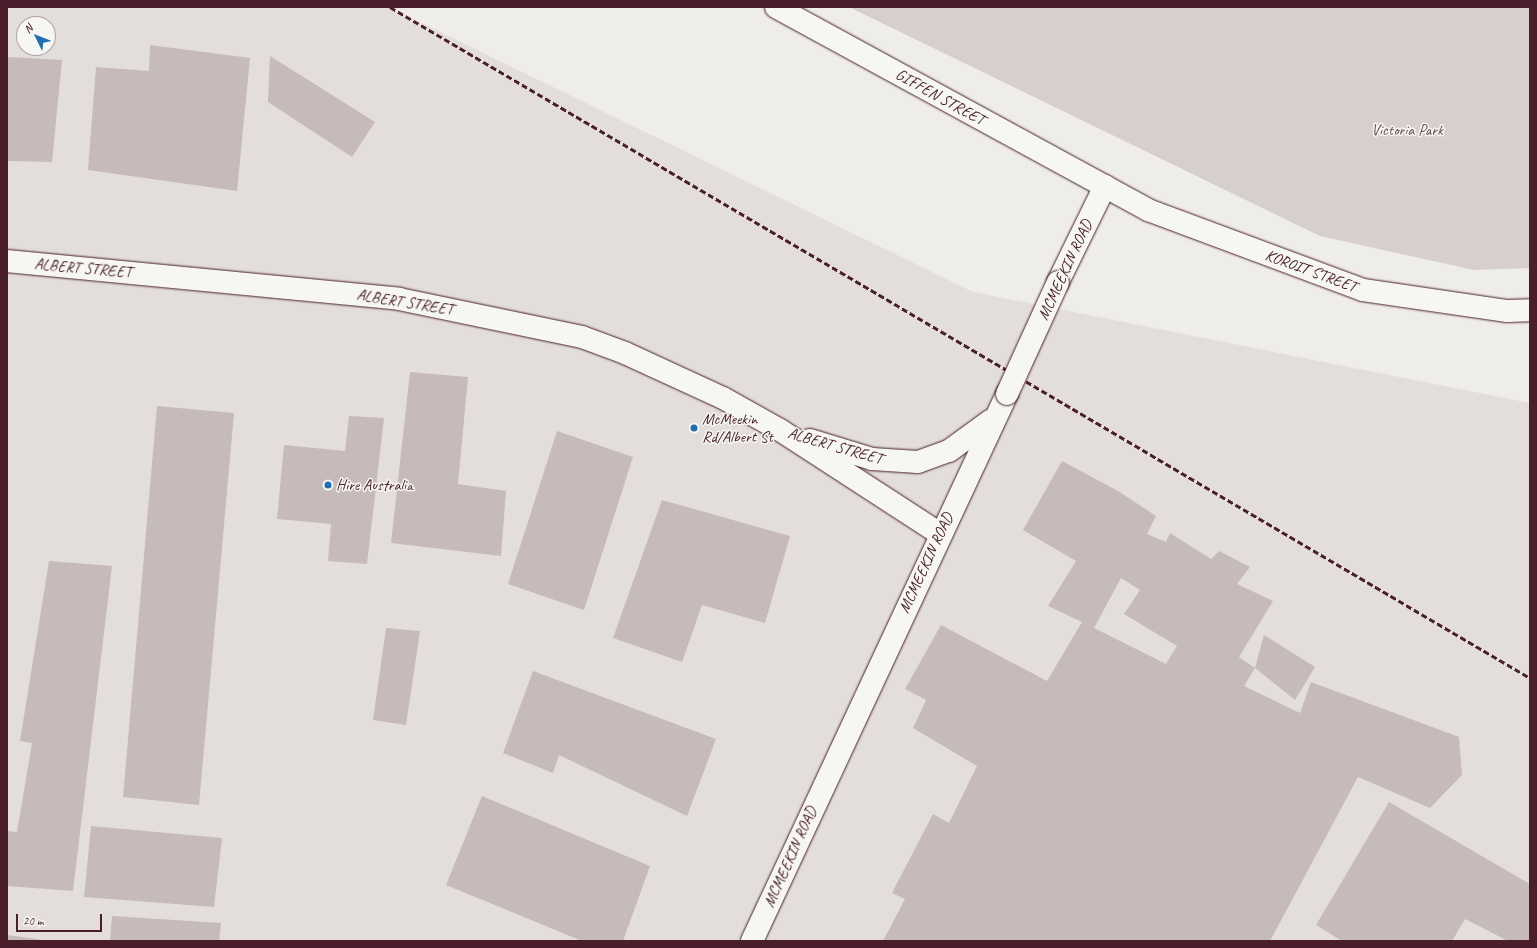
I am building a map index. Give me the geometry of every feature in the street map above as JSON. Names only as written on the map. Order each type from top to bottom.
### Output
[{"type":"street","name":"GIFFEN STREET","points":[[776,7],[1105,186]]},
{"type":"street","name":"MCMEEKIN ROAD","points":[[752,941],[940,534],[1007,394],[1058,282],[1105,186]]},
{"type":"street","name":"KOROIT STREET","points":[[1105,186],[1148,210],[1363,290],[1507,311],[1530,310]]},
{"type":"street","name":"ALBERT STREET","points":[[7,261],[399,299],[582,337],[625,353],[723,398],[780,430],[940,534]]},
{"type":"street","name":"ALBERT STREET","points":[[780,430],[872,459],[906,463],[918,462],[949,451],[983,428],[996,415]]},
{"type":"shaded area","points":[[7,7],[389,7],[973,292],[1530,403],[1530,941],[7,941]]},
{"type":"green space","name":"Victoria Park","points":[[849,7],[1530,7],[1530,268],[1474,270],[1320,236]]},
{"type":"building","points":[[150,45],[250,58],[237,191],[88,170],[96,67],[149,71]]},
{"type":"building","points":[[270,56],[375,122],[352,157],[268,102]]},
{"type":"building","points":[[7,57],[62,60],[52,162],[7,161]]},
{"type":"building","points":[[410,372],[468,377],[458,484],[506,491],[501,556],[391,543]]},
{"type":"building","points":[[157,406],[234,413],[199,805],[123,797]]},
{"type":"building","name":"Hire Australia","points":[[349,416],[384,418],[367,564],[328,561],[331,524],[277,519],[284,445],[345,451]]},
{"type":"building","points":[[557,431],[633,457],[584,610],[508,584]]},
{"type":"building","points":[[1062,461],[1118,491],[1156,516],[1147,534],[1166,542],[1170,533],[1211,559],[1219,551],[1250,567],[1237,584],[1273,601],[1239,657],[1255,668],[1244,686],[1300,713],[1311,682],[1459,737],[1462,775],[1430,808],[1358,777],[1270,941],[883,941],[905,899],[892,893],[933,814],[949,823],[977,766],[913,728],[926,700],[905,689],[941,625],[1047,681],[1082,622],[1048,606],[1076,561],[1023,530]],"holes":[[[1121,578],[1140,590],[1124,614],[1177,646],[1166,664],[1094,628]]]},
{"type":"building","points":[[662,500],[790,536],[765,623],[702,605],[682,662],[613,638]]},
{"type":"building","points":[[49,561],[112,566],[73,891],[7,886],[7,831],[17,832],[32,743],[20,741]]},
{"type":"building","points":[[386,628],[420,631],[406,725],[373,720]]},
{"type":"building","points":[[1264,635],[1315,667],[1295,700],[1255,668]]},
{"type":"building","points":[[533,671],[716,739],[687,816],[559,755],[553,773],[503,753]]},
{"type":"building","points":[[482,796],[650,866],[623,941],[582,941],[446,885]]},
{"type":"building","points":[[1389,802],[1530,884],[1530,941],[1508,941],[1465,919],[1452,941],[1342,941],[1316,925]]},
{"type":"building","points":[[91,826],[222,838],[214,907],[84,897]]},
{"type":"building","points":[[112,916],[221,923],[219,941],[110,941]]},
{"type":"building","points":[[7,935],[44,940],[44,941],[7,941]]},
{"type":"railway","points":[[390,7],[1530,678]]},
{"type":"place","name":"McMeekin Rd/Albert St","points":[[694,428]]},
{"type":"place","name":"Hire Australia","points":[[328,485]]}]
